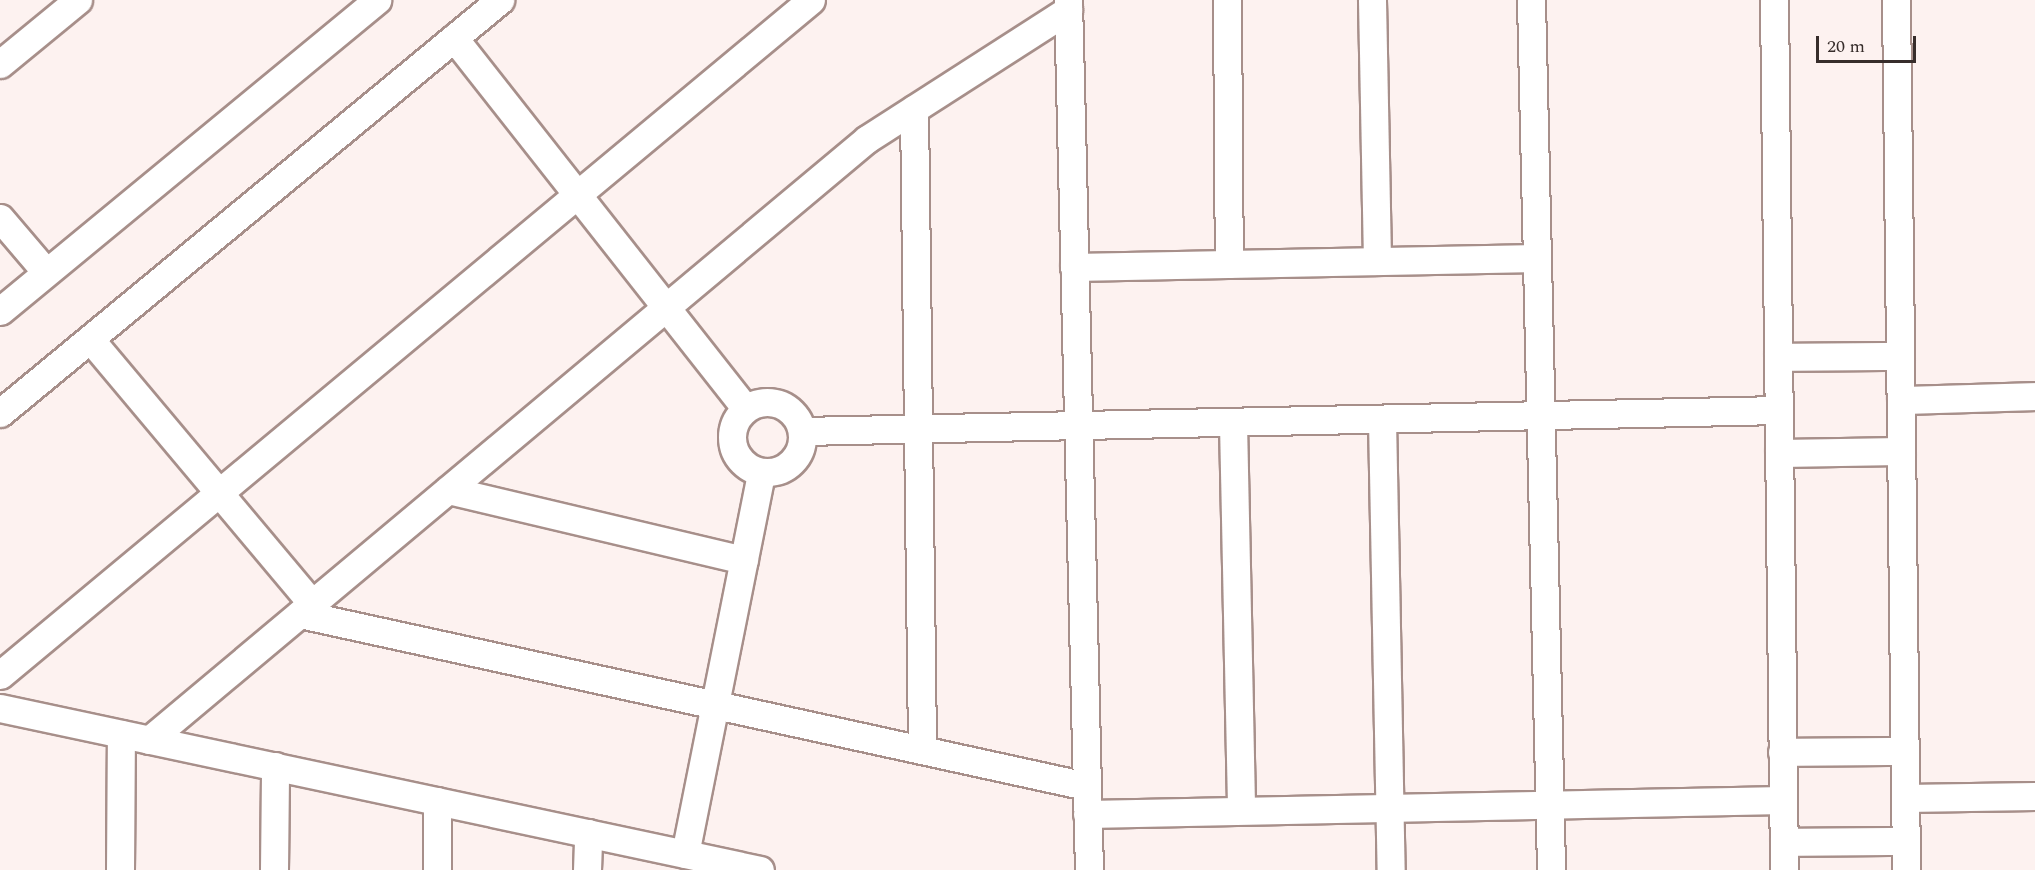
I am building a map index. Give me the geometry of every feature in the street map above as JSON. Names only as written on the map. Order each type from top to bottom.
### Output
[{"type":"street","points":[[0,64],[78,0]]},
{"type":"street","points":[[0,310],[377,0]]},
{"type":"street","points":[[0,413],[500,0]]},
{"type":"street","points":[[0,675],[811,0]]},
{"type":"street","points":[[1227,0],[1229,264]]},
{"type":"street","points":[[1372,0],[1377,261]]},
{"type":"street","points":[[1531,0],[1551,870]]},
{"type":"street","points":[[1774,0],[1784,870]]},
{"type":"street","points":[[1896,0],[1906,870]]},
{"type":"street","points":[[149,740],[867,139],[1068,5]]},
{"type":"street","points":[[1068,5],[1089,870]]},
{"type":"street","points":[[454,38],[745,408]]},
{"type":"street","points":[[914,109],[922,750]]},
{"type":"street","points":[[0,218],[46,272]]},
{"type":"street","points":[[1074,267],[1537,258]]},
{"type":"street","points":[[90,339],[219,493],[306,609],[714,705],[1086,786]]},
{"type":"street","points":[[1778,357],[1900,356]]},
{"type":"street","points":[[1900,400],[2035,396]]},
{"type":"street","points":[[756,403],[780,404],[798,419],[802,431],[802,444],[790,465],[761,472],[743,463],[732,441],[736,418],[745,408],[756,403]]},
{"type":"street","points":[[802,431],[1779,410]]},
{"type":"street","points":[[1382,419],[1390,870]]},
{"type":"street","points":[[1233,423],[1241,810]]},
{"type":"street","points":[[1779,453],[1901,451]]},
{"type":"street","points":[[684,854],[761,472]]},
{"type":"street","points":[[448,490],[744,560]]},
{"type":"street","points":[[0,708],[749,869]]},
{"type":"street","points":[[120,870],[121,734]]},
{"type":"street","points":[[1782,752],[1904,751]]},
{"type":"street","points":[[274,870],[275,766]]},
{"type":"street","points":[[1905,798],[2035,796]]},
{"type":"street","points":[[1087,814],[1783,800]]},
{"type":"street","points":[[437,801],[437,870]]},
{"type":"street","points":[[587,870],[588,833]]},
{"type":"street","points":[[1784,842],[1905,841]]}]
